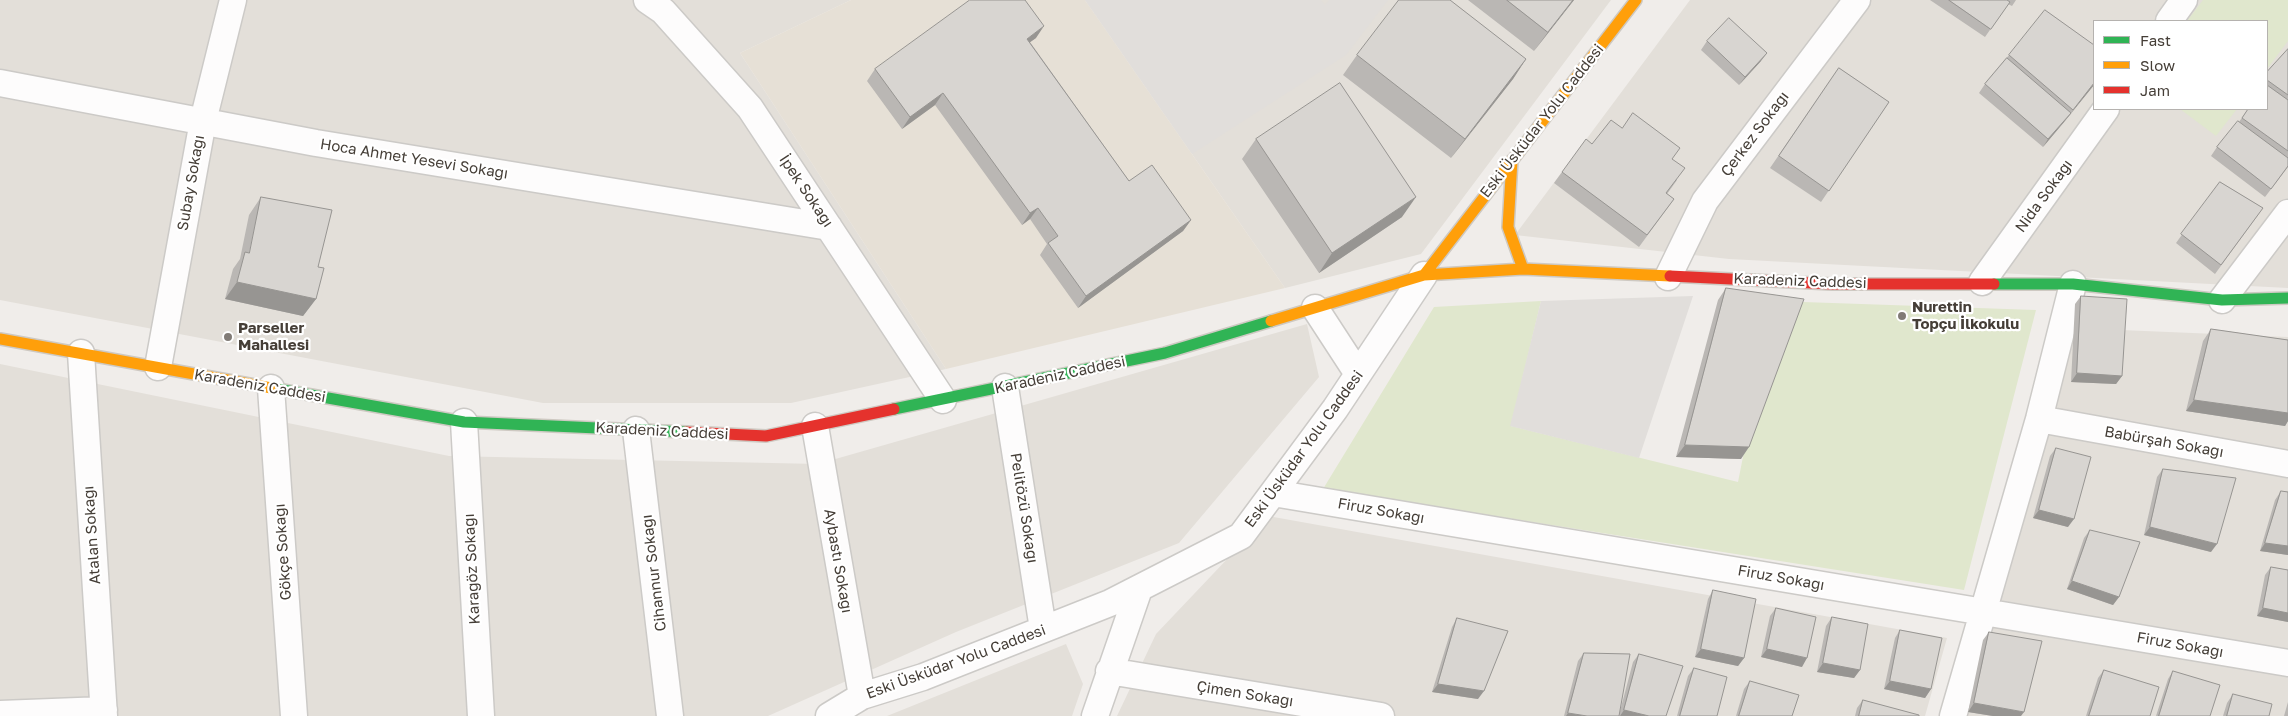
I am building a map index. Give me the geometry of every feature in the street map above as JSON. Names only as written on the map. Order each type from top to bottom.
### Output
[{"type":"street","name":"Subay Sokağı","points":[[158,367],[202,121],[233,0]]},
{"type":"street","name":"İpek Sokağı","points":[[647,0],[663,11],[750,108],[944,400]]},
{"type":"street","name":"Eski Üsküdar Yolu Caddesi","points":[[829,716],[862,696],[923,677],[1140,589],[1242,536],[1358,374],[1424,274],[1636,0]]},
{"type":"street","name":"Çerkez Sokağı","points":[[1668,277],[1705,201],[1856,0]]},
{"type":"street","points":[[2170,20],[2184,0]]},
{"type":"street","name":"Hoca Ahmet Yesevi Sokağı","points":[[0,83],[316,143],[829,227]]},
{"type":"street","name":"Nida Sokağı","points":[[1982,282],[2105,110]]},
{"type":"street","points":[[1512,160],[1508,227],[1524,269]]},
{"type":"street","points":[[2222,300],[2288,213]]},
{"type":"street","name":"Karadeniz Caddesi","points":[[0,339],[464,422],[766,436],[1165,353],[1424,274],[1524,269],[1832,284],[1982,282],[2073,284],[2222,300],[2288,298]]},
{"type":"street","points":[[1953,716],[2040,419],[2073,284]]},
{"type":"street","points":[[1316,308],[1358,374]]},
{"type":"street","name":"Atalan Sokağı","points":[[81,353],[104,713]]},
{"type":"street","name":"Pelitözü Sokağı","points":[[1005,386],[1043,629]]},
{"type":"street","name":"Gökçe Sokağı","points":[[271,388],[294,716]]},
{"type":"street","name":"Babürşah Sokağı","points":[[2040,419],[2288,464]]},
{"type":"street","name":"Karagöz Sokağı","points":[[464,422],[480,716]]},
{"type":"street","name":"Aybastı Sokağı","points":[[815,426],[862,696]]},
{"type":"street","name":"Cihannur Sokağı","points":[[636,430],[670,716]]},
{"type":"street","name":"Firuz Sokağı","points":[[1273,493],[2288,663]]},
{"type":"street","points":[[1095,716],[1109,671],[1140,589]]},
{"type":"street","name":"Çimen Sokağı","points":[[1109,671],[1381,716]]},
{"type":"street","points":[[0,714],[104,713]]},
{"type":"shaded area","points":[[0,0],[851,0],[740,53],[946,369],[791,403],[543,403],[0,300]]},
{"type":"shaded area","points":[[851,0],[1085,0],[1285,288],[946,369],[740,53]]},
{"type":"shaded area","points":[[1085,0],[1611,0],[1421,254],[1285,288]]},
{"type":"shaded area","points":[[1085,0],[1321,0],[1325,5],[1329,0],[1388,0],[1346,55],[1192,154]]},
{"type":"shaded area","points":[[1690,0],[2288,0],[2288,288],[1729,259],[1515,235]]},
{"type":"shaded area","points":[[1693,296],[1639,458],[1510,426],[1541,301]]},
{"type":"shaded area","points":[[1307,324],[1319,377],[1179,543],[956,632],[768,716],[0,716],[0,364],[449,456],[818,464]]},
{"type":"shaded area","points":[[2073,328],[2288,337],[2288,716],[1961,716]]},
{"type":"shaded area","points":[[1268,516],[1947,638],[1925,716],[1117,716],[1156,634]]},
{"type":"shaded area","points":[[1066,644],[1083,684],[1072,716],[887,716]]},
{"type":"green space","points":[[2203,0],[2288,0],[2288,41],[2268,68],[2268,20],[2188,20]]},
{"type":"green space","points":[[2181,110],[2236,110],[2216,136]]},
{"type":"green space","points":[[1541,301],[1511,426],[1738,482],[1774,301],[2036,310],[1964,590],[1323,489],[1434,307]]},
{"type":"building","points":[[970,0],[1025,0],[1044,26],[1027,39],[1129,181],[1152,165],[1191,220],[1086,296],[1048,243],[1058,236],[1038,208],[1030,213],[943,93],[910,117],[875,69]]},
{"type":"building","points":[[1399,0],[1450,0],[1526,59],[1465,139],[1357,55]]},
{"type":"building","points":[[1507,0],[1573,0],[1548,32]]},
{"type":"building","points":[[1949,0],[2007,0],[2010,2],[1991,29]]},
{"type":"building","points":[[2045,10],[2093,44],[2093,84],[2073,110],[2009,55]]},
{"type":"building","points":[[1729,18],[1767,53],[1745,77],[1707,41]]},
{"type":"building","points":[[2288,49],[2288,95],[2268,81],[2268,71]]},
{"type":"building","points":[[2007,58],[2071,113],[2048,139],[1985,84]]},
{"type":"building","points":[[1839,68],[1889,102],[1829,191],[1779,156]]},
{"type":"building","points":[[1340,83],[1416,197],[1332,253],[1256,139]]},
{"type":"building","points":[[2268,86],[2288,100],[2288,151],[2242,118],[2247,110],[2268,110]]},
{"type":"building","points":[[1633,113],[1680,148],[1672,159],[1685,168],[1666,193],[1674,199],[1647,235],[1562,172],[1586,139],[1592,144],[1611,120],[1622,128]]},
{"type":"building","points":[[2238,121],[2288,158],[2288,166],[2271,189],[2217,147]]},
{"type":"building","points":[[2220,182],[2263,208],[2221,265],[2181,234]]},
{"type":"building","points":[[261,197],[332,210],[318,267],[324,268],[316,299],[237,282],[245,252],[249,253]]},
{"type":"building","points":[[1726,288],[1804,299],[1749,447],[1685,445]]},
{"type":"building","points":[[2081,296],[2127,299],[2122,376],[2077,373]]},
{"type":"building","points":[[2211,329],[2288,340],[2288,413],[2194,400]]},
{"type":"building","points":[[2056,448],[2091,457],[2074,519],[2039,510]]},
{"type":"building","points":[[2163,469],[2236,478],[2217,544],[2150,527]]},
{"type":"building","points":[[2281,491],[2288,492],[2288,546],[2265,543]]},
{"type":"building","points":[[2090,530],[2140,542],[2119,597],[2072,581]]},
{"type":"building","points":[[2271,567],[2288,570],[2288,613],[2263,608]]},
{"type":"building","points":[[1713,590],[1756,599],[1744,658],[1701,649]]},
{"type":"building","points":[[1776,608],[1816,617],[1807,658],[1767,649]]},
{"type":"building","points":[[1832,617],[1868,624],[1860,670],[1823,663]]},
{"type":"building","points":[[1457,618],[1508,631],[1484,691],[1438,684]]},
{"type":"building","points":[[1900,630],[1942,638],[1931,689],[1890,681]]},
{"type":"building","points":[[1989,632],[2042,641],[2024,712],[1974,703]]},
{"type":"building","points":[[1584,653],[1630,654],[1619,716],[1587,716],[1568,713]]},
{"type":"building","points":[[1639,654],[1683,666],[1666,716],[1649,716],[1624,710]]},
{"type":"building","points":[[1694,668],[1727,677],[1717,716],[1680,716]]},
{"type":"building","points":[[2104,670],[2159,687],[2150,716],[2089,716]]},
{"type":"building","points":[[2173,671],[2220,685],[2210,716],[2159,716]]},
{"type":"building","points":[[1750,681],[1799,695],[1792,716],[1739,716]]},
{"type":"building","points":[[2233,694],[2272,704],[2269,716],[2227,716]]},
{"type":"building","points":[[1863,700],[1919,715],[1919,716],[1859,716]]},
{"type":"traffic: fast","points":[[1994,284],[2073,284],[2222,300],[2288,298]]},
{"type":"traffic: fast","points":[[894,409],[1165,353],[1271,321]]},
{"type":"traffic: fast","points":[[277,389],[464,422],[686,432]]},
{"type":"traffic: slow","points":[[1424,275],[1636,0]]},
{"type":"traffic: slow","points":[[1512,160],[1508,227],[1523,269]]},
{"type":"traffic: slow","points":[[1271,321],[1424,275],[1523,269],[1670,276]]},
{"type":"traffic: slow","points":[[0,339],[277,389]]},
{"type":"traffic: jam","points":[[1670,276],[1832,284],[1994,284]]},
{"type":"traffic: jam","points":[[686,432],[766,436],[894,409]]},
{"type":"place","name":"Nurettin Topçu İlkokulu","points":[[1902,316]]},
{"type":"place","name":"Parseller Mahallesi","points":[[228,337]]}]
